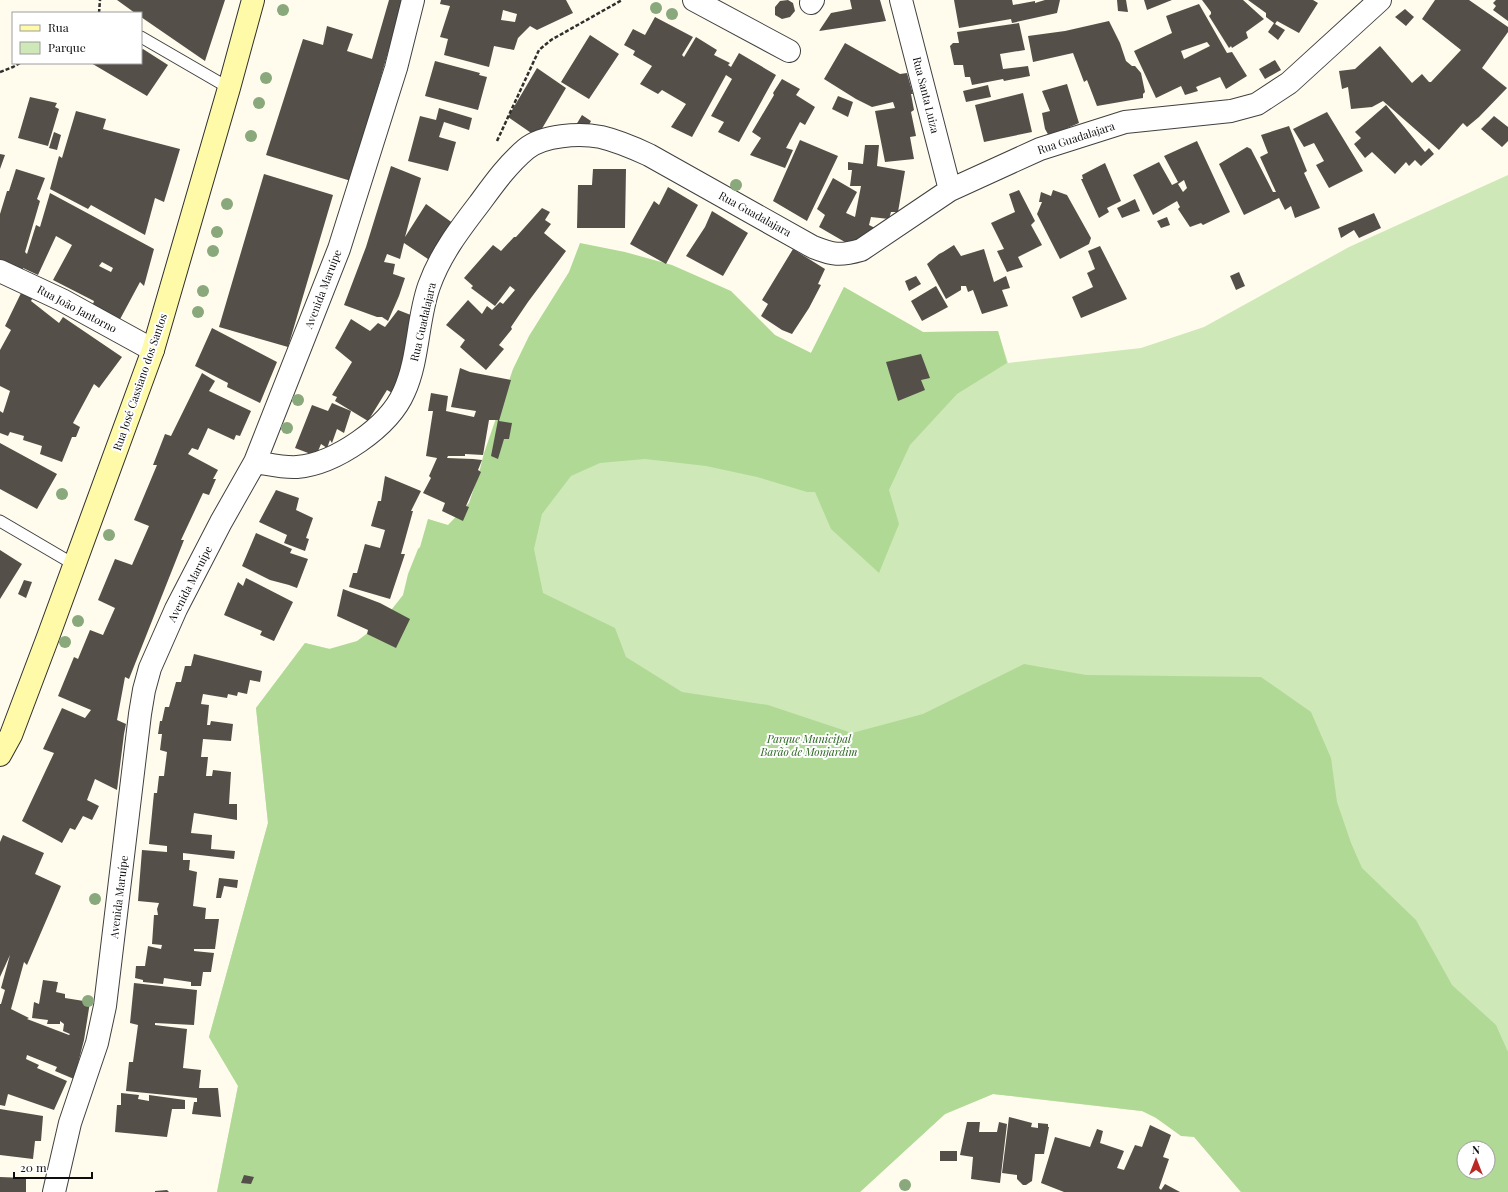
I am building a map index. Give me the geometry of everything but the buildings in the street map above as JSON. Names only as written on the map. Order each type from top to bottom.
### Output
[{"type":"main road","name":"Rua José Cassiano dos Santos","points":[[0,755],[5,732],[75,566],[153,350],[253,0]]},
{"type":"street","name":"Avenida Maruípe","points":[[54,1192],[70,1123],[97,1043],[105,1006],[140,714],[150,668],[176,609],[221,522],[255,462],[339,249],[396,68],[413,0]]},
{"type":"street","points":[[694,0],[789,51]]},
{"type":"street","name":"Rua Santa Luiza","points":[[901,0],[950,190]]},
{"type":"street","name":"Rua Guadalajara","points":[[255,462],[295,467],[322,462],[356,443],[380,425],[396,407],[405,392],[413,365],[428,288],[440,260],[453,238],[503,172],[526,148],[545,139],[570,136],[600,137],[625,144],[649,155],[813,247],[829,253],[845,254],[861,250],[950,190],[1040,149],[1125,122],[1232,111],[1257,104],[1289,83],[1380,0]]},
{"type":"street","name":"Rua João Jantorno","points":[[0,271],[62,300],[153,350]]},
{"type":"lane","points":[[142,38],[229,88]]},
{"type":"lane","points":[[0,521],[75,566]]},
{"type":"path","points":[[99,12],[100,0]]},
{"type":"path","points":[[503,172],[498,160],[495,146],[539,50],[551,40],[622,0]]},
{"type":"path","points":[[0,72],[18,64]]},
{"type":"green space","name":"Parque Municipal Barão de Monjardim","points":[[1508,175],[1508,1192],[1241,1192],[1176,1115],[993,1094],[945,1114],[860,1192],[217,1192],[238,1086],[209,1037],[268,823],[256,708],[305,643],[408,667],[428,519],[477,535],[593,247],[811,353],[844,287],[923,332],[998,331],[1008,363],[1141,348],[1204,327],[1349,247]]},
{"type":"green space","name":"Parque Municipal Barão de Monjardim","points":[[580,243],[625,252],[672,265],[731,291],[775,335],[811,353],[844,287],[923,332],[998,331],[1007,363],[957,394],[910,445],[889,490],[899,524],[879,573],[831,529],[815,492],[807,492],[757,477],[706,466],[645,459],[600,463],[571,476],[542,514],[534,549],[543,593],[615,628],[626,657],[682,692],[768,705],[852,733],[923,714],[1024,664],[1086,675],[1261,677],[1311,712],[1331,758],[1337,802],[1351,843],[1362,868],[1416,920],[1452,985],[1496,1025],[1508,1052],[1508,1192],[1241,1192],[1194,1137],[1181,1136],[1156,1118],[1142,1111],[993,1094],[945,1114],[860,1192],[217,1192],[238,1086],[209,1037],[268,823],[256,708],[305,643],[329,649],[357,641],[381,623],[403,595],[408,574],[420,547],[428,519],[448,525],[469,503],[484,453],[513,369],[529,336],[569,272]]}]
